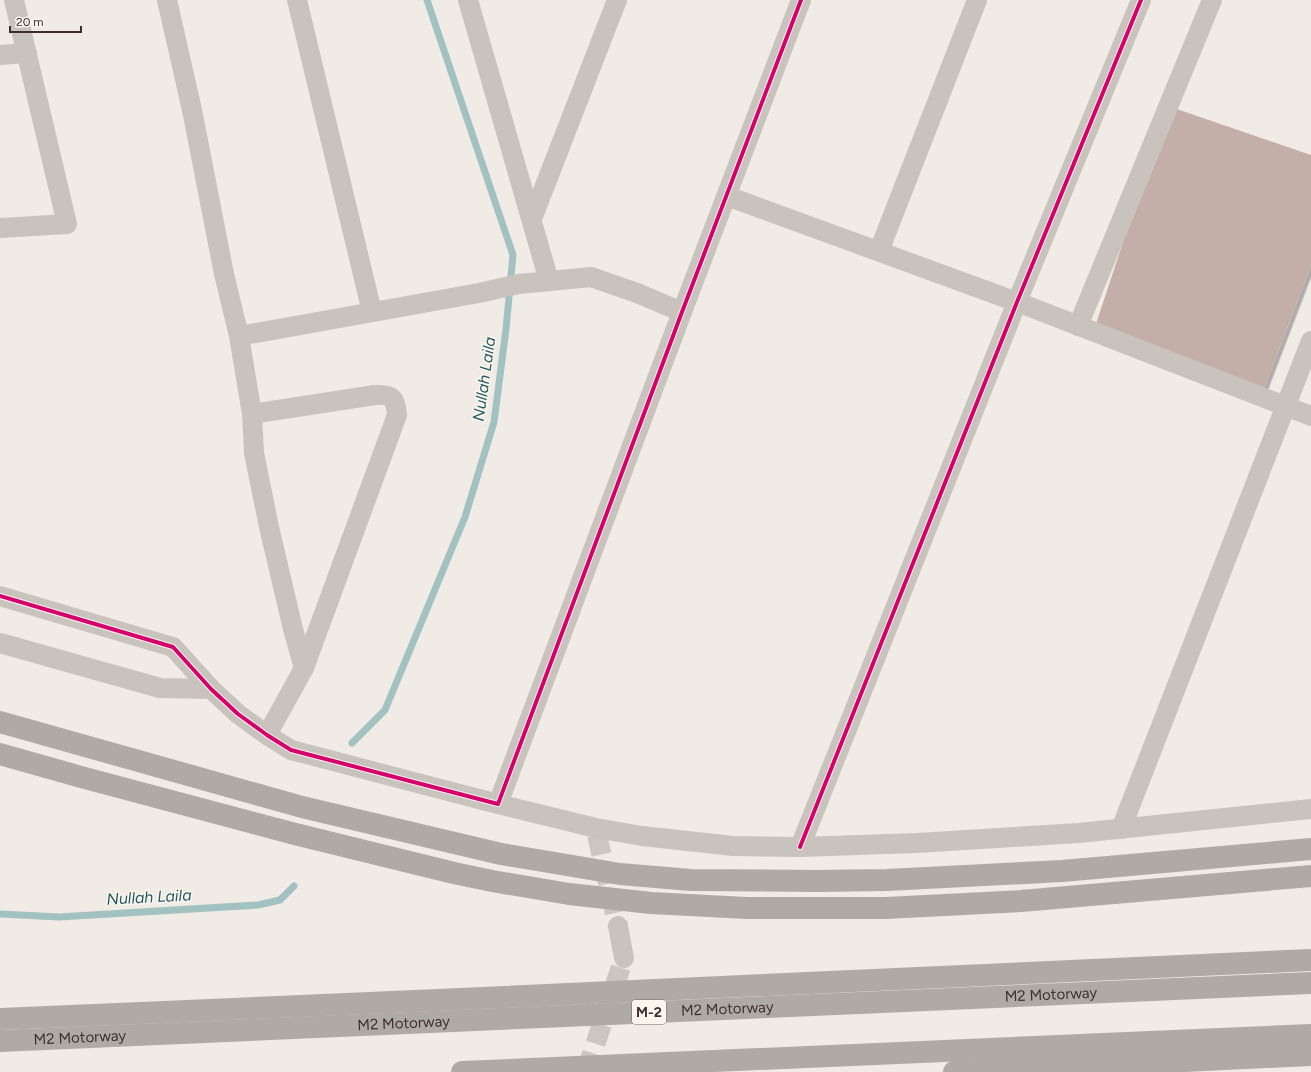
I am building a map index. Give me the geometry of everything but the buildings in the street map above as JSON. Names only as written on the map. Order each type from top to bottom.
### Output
[{"type":"highway","points":[[0,722],[302,807],[501,854],[620,874],[691,880],[887,880],[1062,871],[1311,849]]},
{"type":"highway","points":[[0,754],[280,830],[454,873],[569,894],[635,902],[716,908],[886,908],[1021,901],[1311,876]]},
{"type":"highway","points":[[0,1018],[415,1002],[1305,960]]},
{"type":"highway","name":"M2 Motorway","points":[[0,1041],[1304,983]]},
{"type":"highway","points":[[462,1072],[1304,1046]]},
{"type":"highway","points":[[954,1072],[1304,1046]]},
{"type":"street","points":[[0,228],[67,224],[14,0]]},
{"type":"street","points":[[167,0],[192,110],[224,274],[239,336],[252,414],[255,461],[293,629],[304,668]]},
{"type":"street","points":[[297,0],[372,312]]},
{"type":"street","points":[[468,0],[549,281]]},
{"type":"street","points":[[532,219],[617,0]]},
{"type":"street","points":[[498,804],[682,312],[802,0]]},
{"type":"street","points":[[879,251],[977,0]]},
{"type":"street","points":[[800,847],[1017,302],[1142,0]]},
{"type":"street","points":[[1078,326],[1212,0]]},
{"type":"street","points":[[0,55],[27,53]]},
{"type":"street","points":[[727,196],[1017,302],[1311,416]]},
{"type":"street","points":[[239,336],[480,293],[519,284],[592,277],[637,293],[682,312]]},
{"type":"street","points":[[1121,829],[1311,341]]},
{"type":"street","points":[[252,414],[386,394],[393,399],[396,406],[397,415],[304,668],[267,735]]},
{"type":"street","points":[[0,596],[173,647],[211,689],[238,714],[291,750],[597,831],[733,846],[800,847],[917,843],[1079,833],[1311,809]]},
{"type":"street","points":[[0,643],[160,688],[211,689]]},
{"type":"street","points":[[618,926],[624,958]]},
{"type":"waterway","name":"Nullah Laila","points":[[352,743],[385,710],[465,517],[494,422],[506,329],[513,255],[427,0]]},
{"type":"waterway","name":"Nullah Laila","points":[[0,914],[59,917],[258,905],[280,900],[294,886]]},
{"type":"tunnel","points":[[597,835],[618,926]]},
{"type":"tunnel","points":[[586,1072],[624,958]]},
{"type":"cycle path","points":[[0,596],[173,647],[211,689],[238,714],[291,750],[498,804],[682,312],[801,0]]},
{"type":"cycle path","points":[[800,847],[1017,302],[1141,0]]}]
